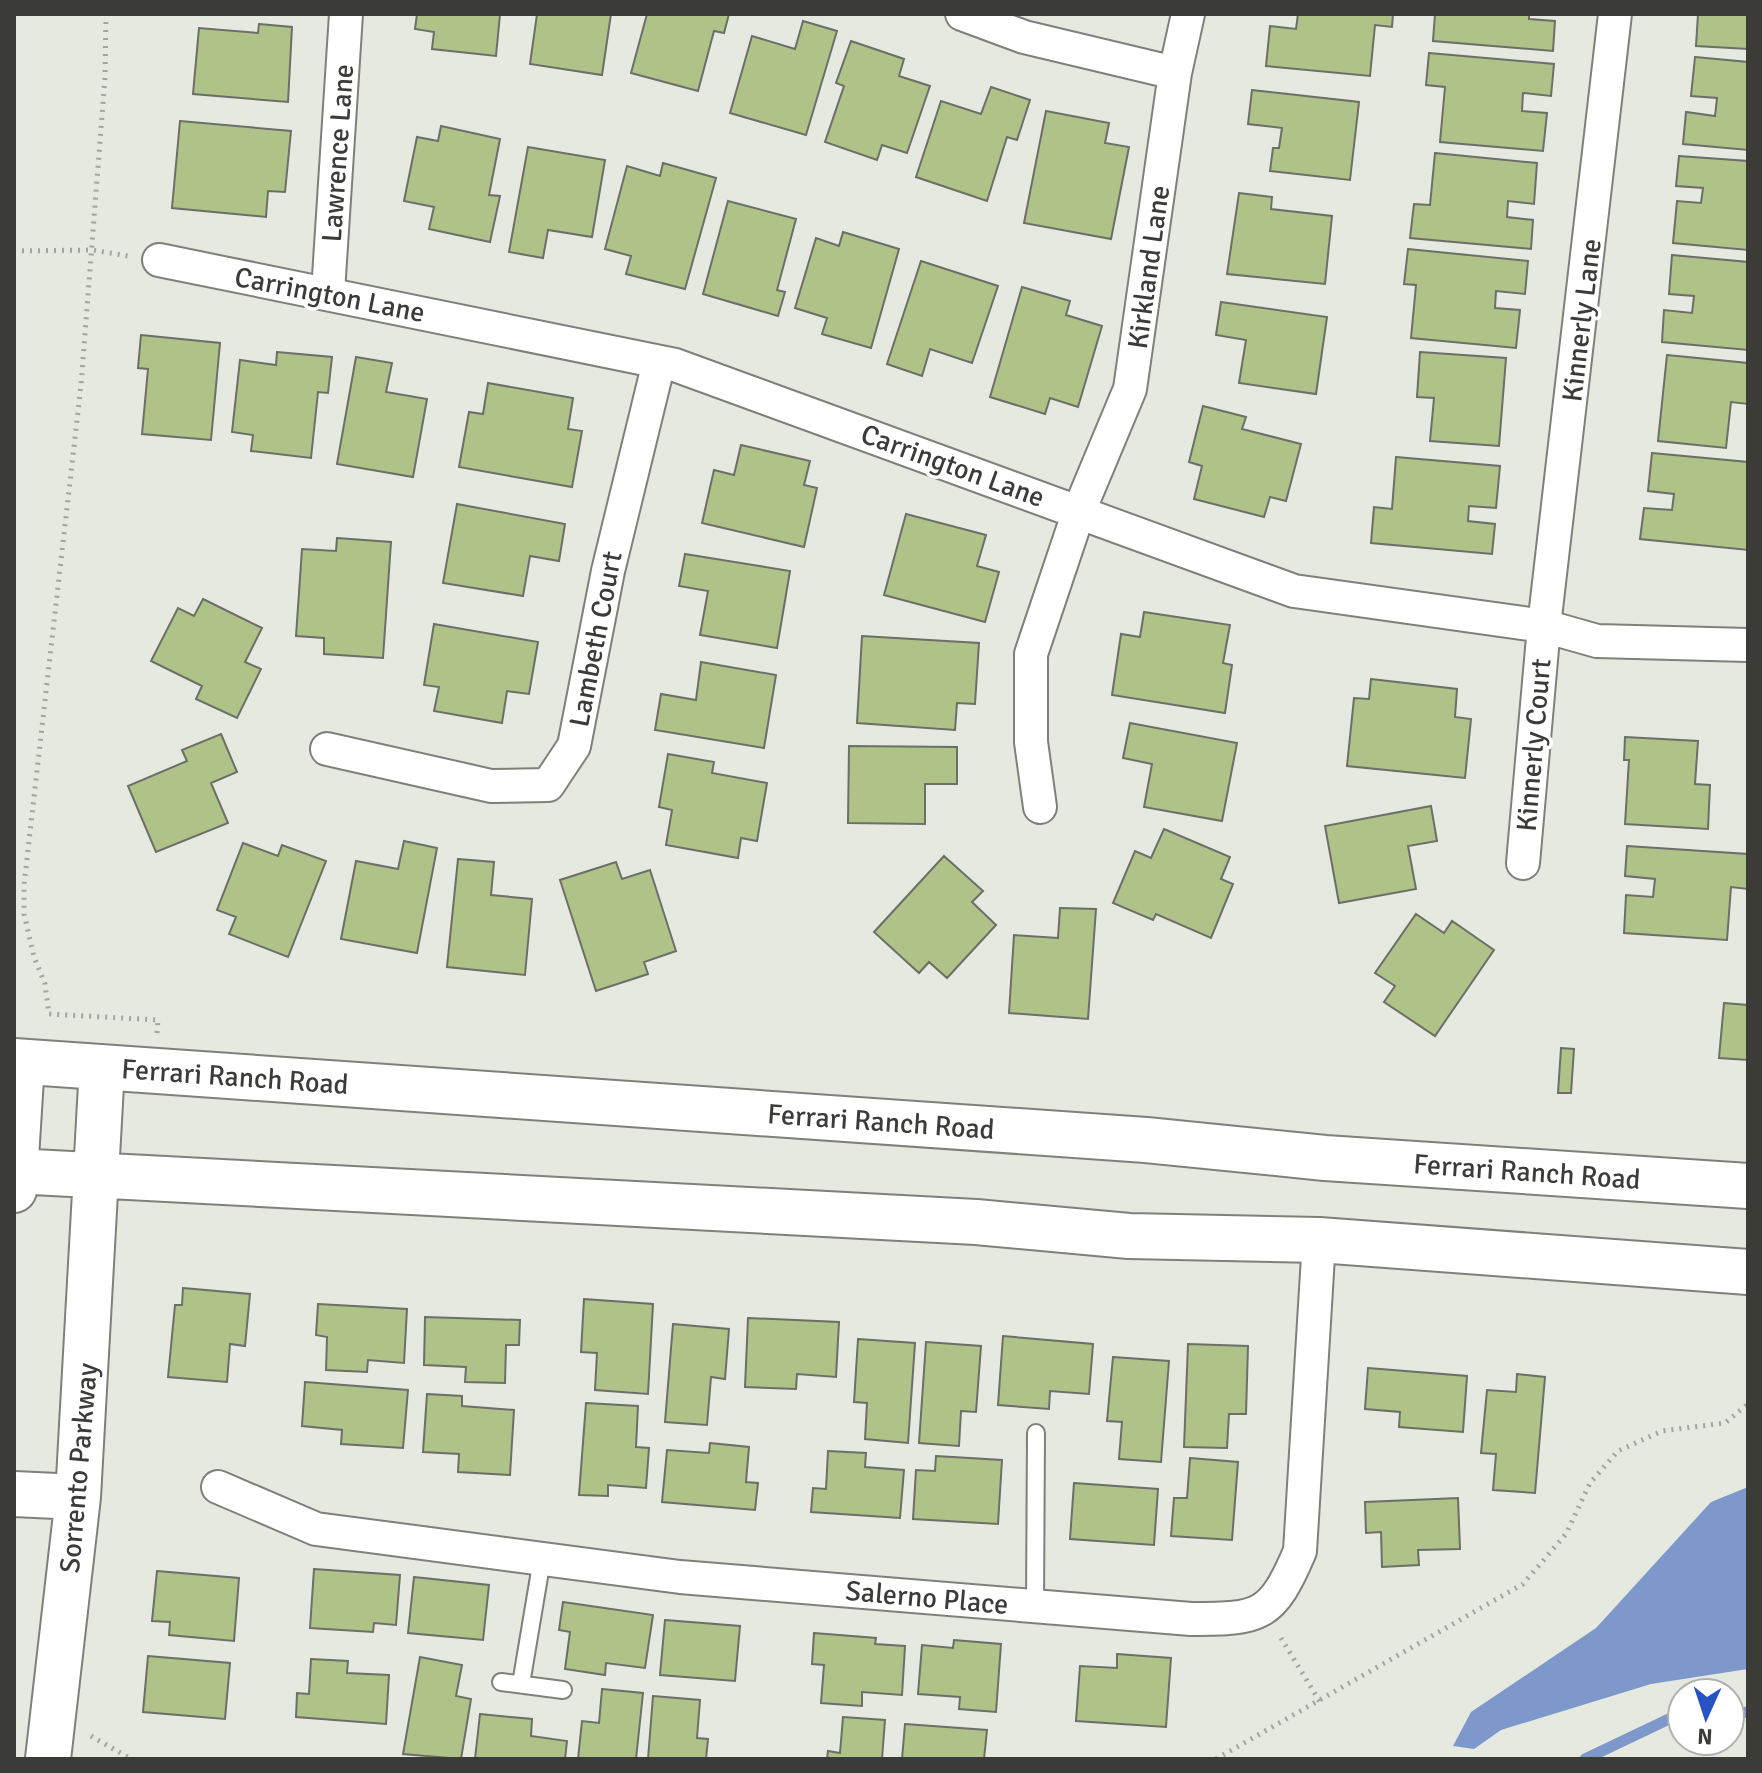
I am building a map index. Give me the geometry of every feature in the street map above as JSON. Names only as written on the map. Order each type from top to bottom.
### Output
[{"type":"street","name":"Lawrence Lane","points":[[328,292],[346,14]]},
{"type":"street","points":[[962,14],[1024,37],[1175,73]]},
{"type":"street","name":"Kirkland Lane","points":[[1040,807],[1031,742],[1031,654],[1079,511],[1130,389],[1175,73],[1188,14]]},
{"type":"street","name":"Kinnerly Lane","points":[[1544,626],[1615,14]]},
{"type":"street","name":"Carrington Lane","points":[[159,260],[328,292],[659,362],[1294,591],[1544,626],[1597,641],[1748,645]]},
{"type":"street","name":"Lambeth Court","points":[[327,749],[491,786],[548,785],[574,746],[608,571],[659,362]]},
{"type":"street","name":"Kinnerly Court","points":[[1523,863],[1544,626]]},
{"type":"street","points":[[14,1190],[18,1061]]},
{"type":"street","name":"Ferrari Ranch Road","points":[[18,1061],[1103,1137],[1325,1158],[1748,1186]]},
{"type":"street","name":"Sorrento Parkway","points":[[48,1759],[78,1497],[102,1067]]},
{"type":"street","points":[[14,1171],[976,1222],[1129,1236],[1319,1240],[1748,1272]]},
{"type":"street","points":[[1265,1610],[1284,1590],[1300,1551],[1319,1240]]},
{"type":"street","name":"Salerno Place","points":[[218,1487],[316,1529],[680,1577],[1191,1619],[1237,1619],[1265,1610]]},
{"type":"street","points":[[14,1494],[78,1497]]},
{"type":"lane","points":[[1035,1606],[1036,1433]]},
{"type":"lane","points":[[521,1684],[542,1559]]},
{"type":"lane","points":[[501,1682],[563,1690]]},
{"type":"path","points":[[49,1014],[45,984],[28,935],[24,885],[71,490],[92,250],[106,14]]},
{"type":"path","points":[[14,251],[92,250],[159,260]]},
{"type":"path","points":[[1216,1759],[1523,1584],[1566,1534],[1590,1483],[1618,1451],[1662,1431],[1725,1423],[1748,1404]]},
{"type":"path","points":[[1265,1610],[1320,1702]]},
{"type":"water","points":[[1748,1487],[1748,1669],[1696,1677],[1666,1677],[1666,1682],[1501,1730],[1474,1749],[1453,1746],[1471,1712],[1596,1628],[1711,1502]]},
{"type":"building","points":[[417,14],[500,14],[496,56],[432,49],[434,32],[415,29]]},
{"type":"building","points":[[537,14],[611,14],[602,75],[530,64]]},
{"type":"building","points":[[647,14],[729,14],[724,33],[714,31],[698,91],[631,73]]},
{"type":"building","points":[[1298,14],[1393,14],[1392,27],[1375,25],[1370,76],[1266,66],[1270,26],[1296,29]]},
{"type":"building","points":[[1435,14],[1529,14],[1529,19],[1555,21],[1553,51],[1433,41]]},
{"type":"building","points":[[1698,14],[1748,14],[1748,49],[1696,46]]},
{"type":"building","points":[[803,21],[837,31],[806,135],[730,113],[752,36],[795,49]]},
{"type":"building","points":[[259,24],[292,27],[288,102],[193,94],[199,28],[258,33]]},
{"type":"building","points":[[851,41],[904,59],[899,76],[930,86],[907,153],[882,145],[877,160],[825,142],[844,86],[836,83]]},
{"type":"building","points":[[1429,53],[1554,64],[1551,96],[1523,93],[1522,111],[1547,113],[1543,151],[1440,142],[1445,87],[1426,85]]},
{"type":"building","points":[[1695,57],[1748,62],[1748,150],[1683,144],[1686,112],[1715,116],[1717,98],[1691,96]]},
{"type":"building","points":[[991,87],[1030,100],[1017,140],[1007,137],[987,201],[916,177],[941,101],[981,114]]},
{"type":"building","points":[[1252,90],[1359,102],[1350,180],[1270,171],[1273,148],[1279,148],[1282,128],[1248,124]]},
{"type":"building","points":[[1046,111],[1109,123],[1105,143],[1129,147],[1111,239],[1024,223]]},
{"type":"building","points":[[180,121],[291,131],[285,192],[268,191],[266,217],[172,208]]},
{"type":"building","points":[[441,126],[500,139],[489,195],[500,196],[490,242],[429,229],[434,207],[404,201],[417,137],[438,141]]},
{"type":"building","points":[[528,147],[605,160],[592,237],[548,230],[543,258],[509,252]]},
{"type":"building","points":[[1435,153],[1537,163],[1534,204],[1508,201],[1507,217],[1533,220],[1531,249],[1410,238],[1414,204],[1430,205]]},
{"type":"building","points":[[1679,156],[1748,161],[1748,250],[1673,243],[1677,201],[1701,203],[1703,188],[1676,186]]},
{"type":"building","points":[[663,163],[716,178],[685,289],[626,274],[631,256],[605,249],[627,166],[660,176]]},
{"type":"building","points":[[1239,193],[1272,197],[1271,209],[1332,216],[1325,284],[1227,274]]},
{"type":"building","points":[[728,201],[796,219],[777,290],[785,292],[778,316],[703,294]]},
{"type":"building","points":[[843,232],[899,249],[871,348],[822,334],[827,318],[795,308],[816,238],[839,246]]},
{"type":"building","points":[[1408,249],[1528,261],[1525,294],[1496,291],[1495,308],[1520,310],[1516,348],[1411,338],[1416,285],[1404,284]]},
{"type":"building","points":[[1672,255],[1748,262],[1748,350],[1662,342],[1664,310],[1692,313],[1694,296],[1669,294]]},
{"type":"building","points":[[921,261],[998,286],[972,363],[930,349],[922,376],[887,364]]},
{"type":"building","points":[[1022,287],[1070,301],[1066,315],[1102,326],[1078,407],[1050,398],[1045,414],[990,397]]},
{"type":"building","points":[[1221,302],[1327,317],[1316,394],[1239,383],[1246,340],[1216,335]]},
{"type":"building","points":[[141,335],[220,343],[211,440],[142,434],[148,369],[138,368]]},
{"type":"building","points":[[277,352],[332,357],[328,393],[318,392],[311,458],[251,451],[253,435],[232,432],[240,360],[276,365]]},
{"type":"building","points":[[1420,352],[1506,358],[1499,446],[1430,441],[1434,398],[1417,397]]},
{"type":"building","points":[[1667,355],[1748,363],[1748,404],[1731,402],[1726,448],[1658,441]]},
{"type":"building","points":[[356,357],[392,363],[386,392],[427,399],[413,477],[337,464]]},
{"type":"building","points":[[488,383],[573,398],[568,429],[582,431],[572,487],[459,467],[469,412],[483,414]]},
{"type":"building","points":[[1203,406],[1246,417],[1242,429],[1301,444],[1286,501],[1270,497],[1264,517],[1194,499],[1202,466],[1189,462]]},
{"type":"building","points":[[741,445],[810,461],[804,485],[817,488],[804,547],[702,523],[714,470],[734,475]]},
{"type":"building","points":[[1652,453],[1748,462],[1748,550],[1640,539],[1644,508],[1672,510],[1674,494],[1648,491]]},
{"type":"building","points":[[1396,457],[1500,466],[1496,508],[1469,506],[1468,521],[1495,524],[1492,554],[1371,543],[1374,507],[1392,509]]},
{"type":"building","points":[[457,504],[565,524],[559,561],[530,556],[523,596],[443,583]]},
{"type":"building","points":[[906,514],[986,535],[977,566],[999,572],[985,622],[884,595]]},
{"type":"building","points":[[337,538],[391,542],[383,658],[324,654],[324,638],[296,636],[302,549],[336,551]]},
{"type":"building","points":[[685,554],[790,571],[777,648],[700,635],[708,591],[679,586]]},
{"type":"building","points":[[203,599],[262,628],[245,662],[261,669],[237,718],[196,699],[202,686],[151,661],[178,608],[194,616]]},
{"type":"building","points":[[1144,612],[1230,625],[1223,663],[1232,665],[1225,713],[1112,695],[1121,634],[1140,637]]},
{"type":"building","points":[[434,624],[538,642],[529,694],[507,691],[502,723],[434,711],[439,687],[424,685]]},
{"type":"building","points":[[862,636],[979,643],[975,704],[957,703],[955,730],[857,723]]},
{"type":"building","points":[[701,662],[776,675],[764,748],[655,730],[661,694],[696,700]]},
{"type":"building","points":[[1371,679],[1457,689],[1455,717],[1471,719],[1465,778],[1347,766],[1354,698],[1369,699]]},
{"type":"building","points":[[1130,723],[1237,743],[1222,821],[1144,807],[1152,764],[1123,758]]},
{"type":"building","points":[[221,734],[237,772],[211,783],[228,823],[156,852],[128,786],[187,761],[182,750]]},
{"type":"building","points":[[1625,737],[1698,741],[1695,784],[1710,785],[1708,829],[1625,824],[1629,760],[1624,760]]},
{"type":"building","points":[[849,746],[957,747],[957,784],[925,784],[925,824],[848,823]]},
{"type":"building","points":[[668,754],[714,762],[712,773],[767,783],[757,841],[741,838],[738,858],[666,845],[672,810],[659,807]]},
{"type":"building","points":[[1431,806],[1437,841],[1408,846],[1416,889],[1339,903],[1325,826]]},
{"type":"building","points":[[1164,829],[1230,857],[1221,879],[1233,884],[1211,938],[1156,914],[1153,920],[1113,903],[1135,851],[1151,858]]},
{"type":"building","points":[[404,841],[437,848],[417,953],[341,939],[356,861],[398,869]]},
{"type":"building","points":[[243,843],[278,856],[282,845],[326,861],[288,957],[229,934],[236,917],[217,910]]},
{"type":"building","points":[[1627,846],[1748,854],[1748,889],[1731,887],[1727,940],[1624,933],[1626,895],[1653,897],[1655,879],[1625,876]]},
{"type":"building","points":[[944,856],[983,891],[972,902],[996,925],[947,978],[929,962],[919,973],[874,932]]},
{"type":"building","points":[[458,859],[494,862],[491,895],[532,899],[525,975],[447,967]]},
{"type":"building","points":[[616,862],[622,879],[650,870],[676,951],[644,962],[648,974],[596,991],[560,880]]},
{"type":"building","points":[[1060,908],[1096,909],[1088,1019],[1009,1013],[1014,935],[1058,938]]},
{"type":"building","points":[[1416,914],[1444,933],[1452,921],[1494,950],[1435,1036],[1384,1002],[1395,986],[1375,973]]},
{"type":"building","points":[[1724,1003],[1748,1005],[1748,1060],[1719,1058]]},
{"type":"building","points":[[1561,1048],[1574,1049],[1571,1093],[1558,1093]]},
{"type":"building","points":[[183,1288],[250,1294],[245,1346],[230,1344],[227,1382],[168,1377],[175,1305],[182,1305]]},
{"type":"building","points":[[584,1299],[653,1304],[648,1394],[595,1390],[597,1353],[581,1352]]},
{"type":"building","points":[[318,1304],[407,1309],[404,1363],[368,1360],[367,1372],[326,1370],[327,1337],[316,1335]]},
{"type":"building","points":[[425,1317],[520,1320],[519,1345],[506,1345],[505,1383],[465,1382],[466,1367],[424,1365]]},
{"type":"building","points":[[748,1318],[839,1322],[836,1377],[797,1374],[796,1389],[745,1387]]},
{"type":"building","points":[[673,1324],[729,1329],[725,1379],[711,1377],[707,1425],[665,1422]]},
{"type":"building","points":[[1003,1336],[1093,1344],[1089,1394],[1050,1391],[1049,1409],[998,1405]]},
{"type":"building","points":[[858,1339],[915,1343],[908,1443],[865,1439],[867,1403],[854,1402]]},
{"type":"building","points":[[926,1342],[981,1346],[976,1412],[961,1411],[959,1446],[919,1443]]},
{"type":"building","points":[[1188,1344],[1248,1346],[1246,1414],[1229,1414],[1227,1448],[1184,1447]]},
{"type":"building","points":[[1113,1357],[1169,1361],[1161,1462],[1119,1459],[1122,1422],[1107,1421]]},
{"type":"building","points":[[1368,1368],[1467,1376],[1463,1432],[1399,1427],[1400,1412],[1365,1409]]},
{"type":"building","points":[[1517,1374],[1545,1377],[1535,1493],[1493,1490],[1496,1454],[1481,1453],[1487,1390],[1516,1392]]},
{"type":"building","points":[[305,1382],[408,1390],[403,1448],[341,1444],[342,1430],[302,1426]]},
{"type":"building","points":[[427,1394],[462,1396],[462,1406],[514,1410],[510,1475],[458,1472],[459,1454],[423,1452]]},
{"type":"building","points":[[586,1403],[638,1406],[636,1447],[649,1448],[646,1488],[608,1485],[608,1496],[579,1495]]},
{"type":"building","points":[[710,1443],[749,1447],[746,1482],[758,1483],[755,1510],[662,1502],[667,1450],[709,1453]]},
{"type":"building","points":[[828,1451],[866,1453],[865,1467],[904,1470],[900,1518],[811,1512],[813,1488],[826,1489]]},
{"type":"building","points":[[936,1456],[1002,1460],[998,1524],[913,1519],[916,1470],[935,1471]]},
{"type":"building","points":[[1190,1458],[1238,1462],[1232,1540],[1171,1536],[1174,1498],[1187,1498]]},
{"type":"building","points":[[1074,1483],[1158,1489],[1154,1545],[1070,1539]]},
{"type":"building","points":[[1458,1498],[1460,1549],[1418,1550],[1419,1565],[1382,1567],[1381,1532],[1366,1533],[1365,1502]]},
{"type":"building","points":[[314,1569],[400,1575],[396,1625],[374,1623],[373,1632],[310,1628]]},
{"type":"building","points":[[157,1571],[239,1578],[234,1641],[169,1635],[170,1622],[152,1621]]},
{"type":"building","points":[[414,1577],[489,1585],[483,1640],[408,1633]]},
{"type":"building","points":[[563,1602],[653,1615],[645,1668],[606,1663],[605,1675],[565,1669],[570,1632],[559,1630]]},
{"type":"building","points":[[665,1620],[740,1626],[735,1681],[660,1675]]},
{"type":"building","points":[[814,1633],[876,1638],[875,1644],[905,1646],[902,1695],[862,1692],[862,1706],[821,1703],[824,1665],[812,1664]]},
{"type":"building","points":[[954,1640],[1001,1644],[996,1712],[959,1709],[960,1697],[918,1694],[922,1645],[953,1648]]},
{"type":"building","points":[[1117,1654],[1171,1658],[1166,1727],[1076,1721],[1080,1666],[1117,1668]]},
{"type":"building","points":[[148,1656],[230,1663],[225,1719],[143,1712]]},
{"type":"building","points":[[420,1657],[462,1665],[456,1696],[471,1699],[461,1759],[403,1754]]},
{"type":"building","points":[[311,1659],[348,1661],[347,1673],[389,1675],[386,1724],[296,1717],[297,1693],[309,1694]]},
{"type":"building","points":[[602,1689],[643,1693],[636,1759],[578,1759],[582,1721],[599,1723]]},
{"type":"building","points":[[653,1696],[700,1700],[697,1738],[708,1739],[706,1759],[648,1759]]},
{"type":"building","points":[[480,1714],[532,1719],[531,1736],[567,1741],[565,1759],[475,1759]]},
{"type":"building","points":[[843,1717],[885,1720],[882,1759],[827,1759],[828,1751],[840,1753]]},
{"type":"building","points":[[905,1724],[987,1730],[984,1759],[902,1759]]},
{"type":"waterway","points":[[1585,1759],[1666,1720]]}]
